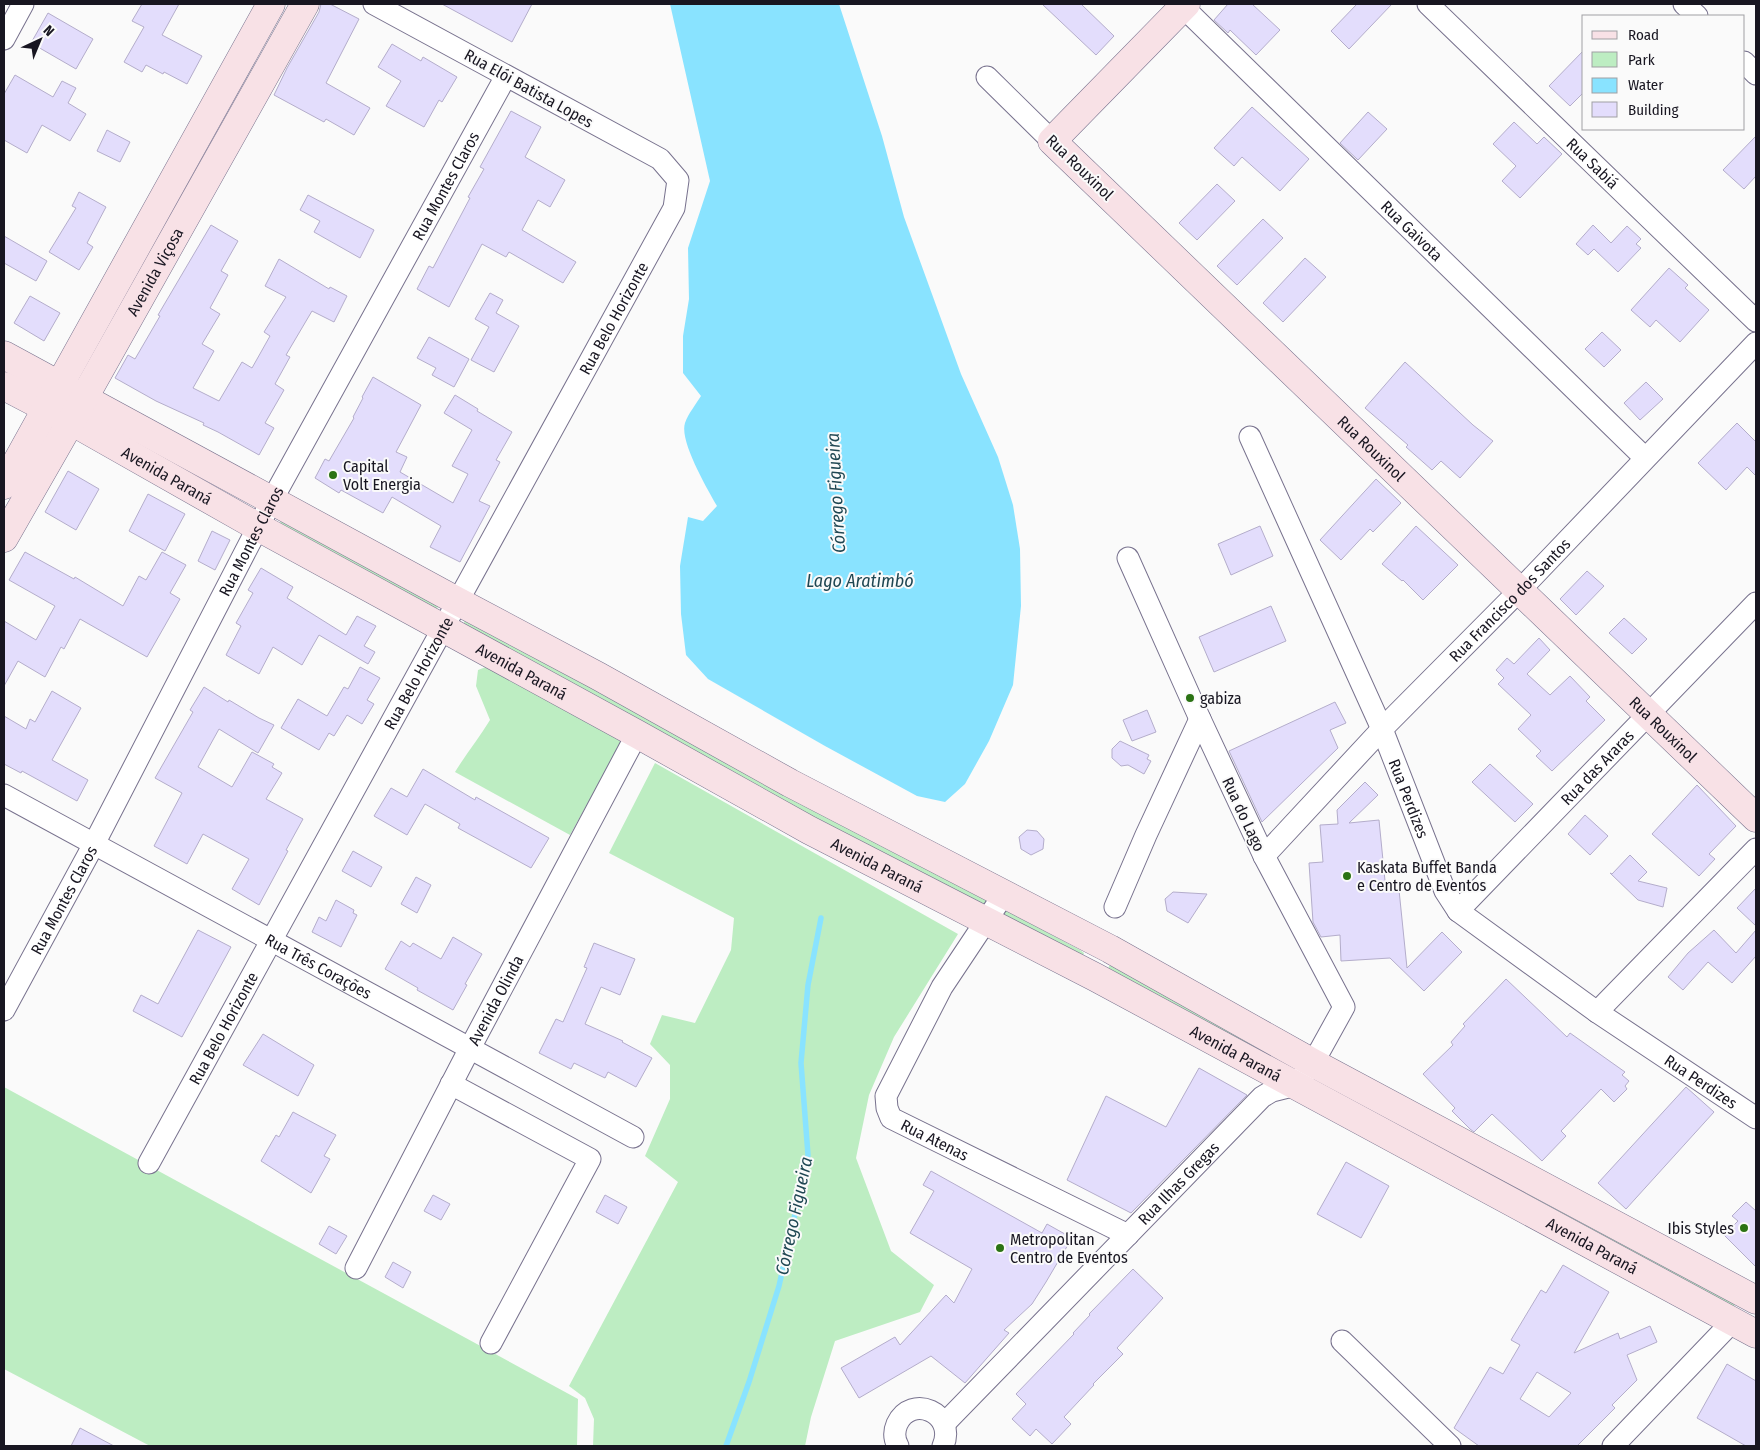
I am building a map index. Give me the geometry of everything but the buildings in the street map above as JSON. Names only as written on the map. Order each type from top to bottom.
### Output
[{"type":"main road","name":"Avenida Viçosa","points":[[4,485],[271,4]]},
{"type":"main road","name":"Avenida Viçosa","points":[[4,538],[78,410],[305,4]]},
{"type":"main road","points":[[1052,141],[1183,5]]},
{"type":"main road","name":"Rua Rouxinol","points":[[1052,141],[1756,818]]},
{"type":"main road","name":"Avenida Paraná","points":[[4,355],[60,386],[78,410],[258,527],[809,830],[1095,977],[1756,1334]]},
{"type":"main road","name":"Avenida Paraná","points":[[4,386],[47,410],[78,410],[272,500],[457,602],[598,676],[796,786],[1110,948],[1313,1063],[1755,1298]]},
{"type":"main road","points":[[1733,1321],[1755,1298]]},
{"type":"street","points":[[4,39],[23,4]]},
{"type":"street","name":"Rua Elói Batista Lopes","points":[[374,4],[660,159],[678,180]]},
{"type":"street","name":"Rua Sabiá","points":[[1428,4],[1756,321]]},
{"type":"street","points":[[1684,4],[1696,15]]},
{"type":"street","name":"Rua Gaivota","points":[[1183,5],[1645,458]]},
{"type":"street","points":[[1745,63],[1756,74]]},
{"type":"street","name":"Rua Montes Claros","points":[[4,1010],[94,844],[272,500],[506,76]]},
{"type":"street","name":"Rua Rouxinol","points":[[987,77],[1052,141]]},
{"type":"street","name":"Rua Belo Horizonte","points":[[149,1163],[674,208],[678,180]]},
{"type":"street","name":"Rua Francisco dos Santos","points":[[1264,856],[1382,729],[1520,590],[1756,343]]},
{"type":"street","name":"Rua Perdizes","points":[[1250,436],[1382,729],[1445,891],[1458,911],[1597,1012],[1756,1118]]},
{"type":"street","name":"Rua do Lago","points":[[1128,558],[1264,856],[1344,1007],[1313,1063]]},
{"type":"street","name":"Rua das Araras","points":[[1458,911],[1756,602]]},
{"type":"street","points":[[1115,907],[1200,719]]},
{"type":"street","name":"Avenida Olinda","points":[[356,1268],[451,1084],[637,734]]},
{"type":"street","name":"Rua Três Corações","points":[[4,795],[633,1137]]},
{"type":"street","points":[[1597,1012],[1756,849]]},
{"type":"street","name":"Rua Atenas","points":[[1004,894],[942,988],[886,1096],[887,1108],[892,1118],[1128,1235]]},
{"type":"street","points":[[1296,1085],[1313,1063]]},
{"type":"street","points":[[451,1084],[590,1159],[492,1343]]},
{"type":"street","name":"Rua Ilhas Gregas","points":[[944,1424],[1262,1097],[1272,1091],[1296,1085]]},
{"type":"street","points":[[1613,1446],[1733,1321]]},
{"type":"street","points":[[1342,1341],[1450,1446]]},
{"type":"street","points":[[898,1446],[894,1436],[898,1420],[911,1410],[926,1409],[940,1417],[944,1424],[946,1432],[944,1446]]},
{"type":"green space","points":[[282,519],[440,602],[439,607],[433,609],[283,528],[280,523]]},
{"type":"green space","points":[[466,618],[1080,950],[1084,953],[1082,958],[809,817],[466,627],[464,622]]},
{"type":"green space","points":[[491,665],[624,738],[570,835],[455,772],[490,720],[476,686],[478,670]]},
{"type":"green space","points":[[655,763],[958,934],[894,1037],[869,1095],[856,1158],[891,1251],[934,1285],[920,1312],[835,1341],[811,1417],[805,1446],[593,1446],[594,1419],[585,1398],[569,1386],[678,1182],[645,1156],[670,1099],[670,1065],[650,1044],[662,1015],[695,1023],[731,950],[734,918],[609,853]]},
{"type":"green space","points":[[1112,965],[1298,1065],[1299,1073],[1108,970],[1109,966]]},
{"type":"green space","points":[[1319,1080],[1734,1303],[1735,1308],[1316,1084]]},
{"type":"green space","points":[[4,1087],[578,1399],[577,1446],[150,1446],[4,1369]]},
{"type":"water","name":"Lago Aratimbó","points":[[670,4],[839,4],[882,136],[904,217],[961,374],[998,457],[1013,505],[1020,549],[1021,606],[1013,685],[989,741],[965,784],[945,802],[917,796],[825,746],[708,679],[686,655],[681,614],[680,566],[688,517],[703,521],[717,506],[695,465],[684,431],[685,423],[701,396],[683,373],[683,336],[689,299],[688,248],[710,181]]},
{"type":"waterway","name":"Córrego Figueira","points":[[726,1446],[749,1382],[779,1286],[808,1155],[801,1063],[808,985],[821,918]]},
{"type":"place","name":"Capital Volt Energia","points":[[333,475]]},
{"type":"place","name":"gabiza","points":[[1190,698]]},
{"type":"place","name":"Kaskata Buffet Banda e Centro de Eventos","points":[[1347,876]]},
{"type":"place","name":"Ibis Styles","points":[[1744,1228]]},
{"type":"place","name":"Metropolitan Centro de Eventos","points":[[1000,1248]]}]
